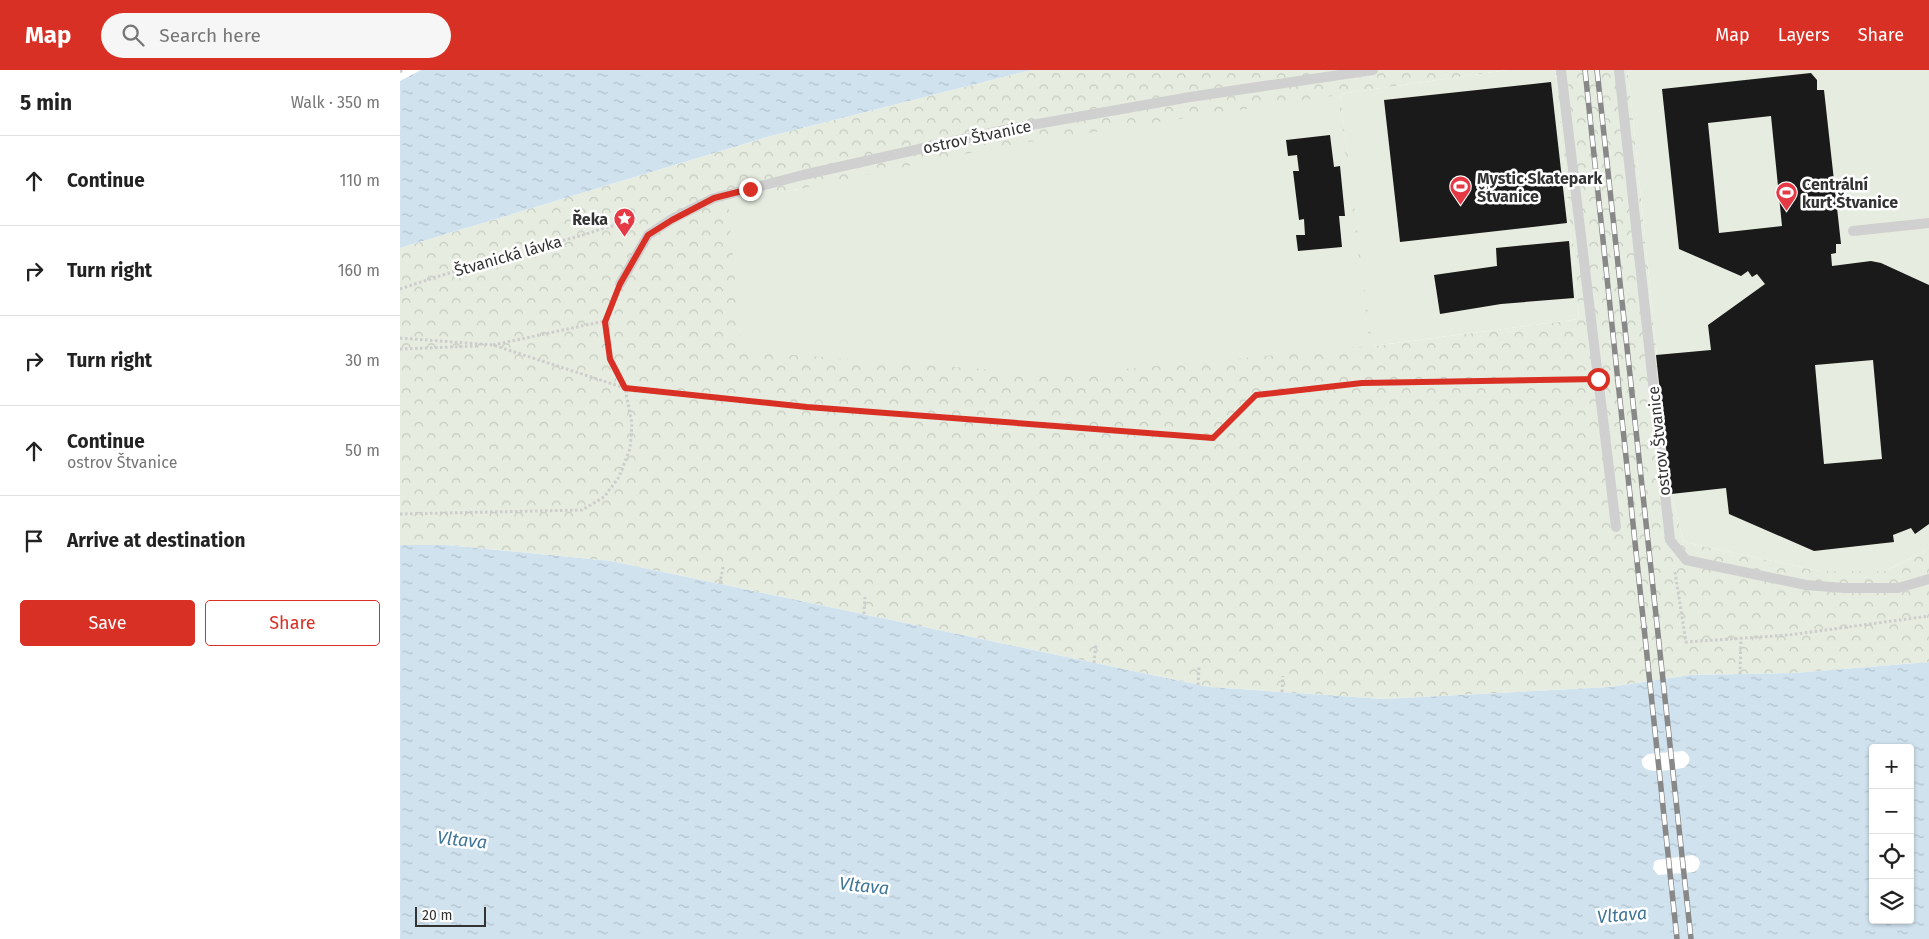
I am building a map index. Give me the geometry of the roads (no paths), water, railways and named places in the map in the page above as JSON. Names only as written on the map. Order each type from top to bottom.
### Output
[{"type":"lane","name":"ostrov Štvanice","points":[[620,284],[648,235],[714,198],[803,175],[1009,129],[1190,97],[1373,70]]},
{"type":"lane","points":[[1561,70],[1616,527]]},
{"type":"lane","name":"ostrov Štvanice","points":[[1619,70],[1670,540],[1686,560],[1806,585],[1844,588],[1898,588],[1929,579]]},
{"type":"lane","points":[[1853,230],[1929,223]]},
{"type":"water","points":[[421,70],[1031,70],[767,137],[400,248],[400,81]]},
{"type":"water","name":"Vltava","points":[[400,545],[446,545],[611,561],[1209,687],[1384,699],[1610,687],[1690,675],[1794,673],[1929,662],[1929,939],[400,939]],"holes":[[[1683,751],[1689,757],[1689,762],[1683,768],[1657,771],[1646,769],[1642,765],[1642,759],[1648,754]],[[1693,855],[1698,858],[1700,863],[1698,869],[1694,872],[1658,875],[1653,869],[1654,862],[1657,860]]]},
{"type":"railway","points":[[1585,70],[1677,939]]},
{"type":"railway","points":[[1597,70],[1691,939]]},
{"type":"place","name":"Mystic Skatepark Štvanice","points":[[1461,206]]},
{"type":"place","name":"Centrální kurt Štvanice","points":[[1786,212]]},
{"type":"place","name":"Řeka","points":[[624,238]]}]
